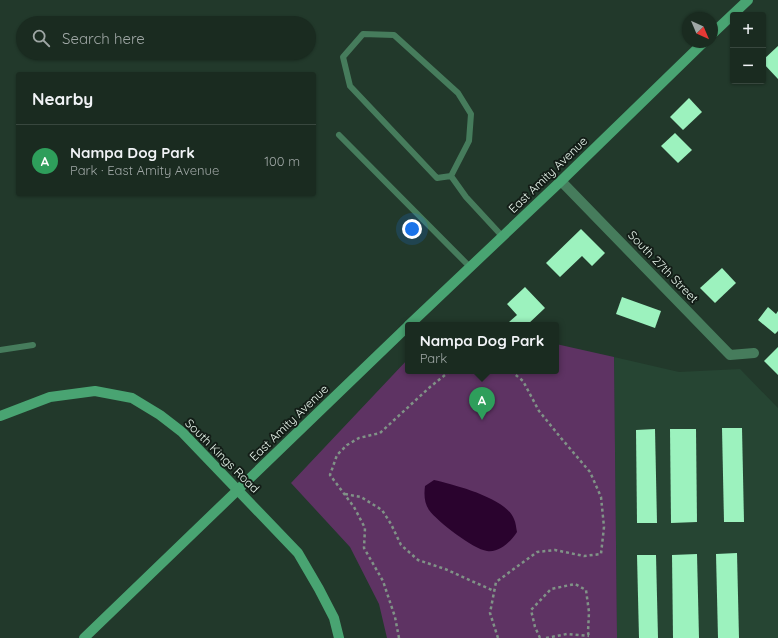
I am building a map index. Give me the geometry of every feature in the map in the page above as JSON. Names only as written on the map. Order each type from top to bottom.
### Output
[{"type":"main road","points":[[718,28],[748,0]]},
{"type":"main road","name":"East Amity Avenue","points":[[411,322],[561,181],[698,48]]},
{"type":"main road","name":"East Amity Avenue","points":[[84,638],[405,328]]},
{"type":"main road","name":"South Kings Road","points":[[0,416],[50,397],[95,391],[132,398],[160,415],[182,432],[298,553],[334,618],[339,638]]},
{"type":"street","name":"South 27th Street","points":[[561,181],[730,355],[754,353]]},
{"type":"lane","points":[[363,34],[394,35],[458,93],[471,114],[469,141],[450,176],[437,178],[350,86],[343,58],[363,34]]},
{"type":"lane","points":[[339,135],[470,267]]},
{"type":"lane","points":[[450,176],[466,197],[502,236]]},
{"type":"lane","points":[[0,350],[33,345]]},
{"type":"path","points":[[398,638],[395,617],[383,581],[364,548],[365,528],[354,507],[330,475],[337,455],[347,445],[359,438],[380,433],[430,386],[446,374]]},
{"type":"path","points":[[498,638],[490,613],[496,582],[537,552],[555,550],[584,556],[601,554],[604,527],[601,497],[590,472],[540,411],[523,382],[514,374]]},
{"type":"path","points":[[344,494],[360,497],[382,510],[391,524],[401,545],[418,560],[452,572],[494,591]]},
{"type":"path","points":[[540,638],[531,610],[551,589],[575,584],[586,590],[589,637],[567,634],[546,638]]},
{"type":"shaded area","points":[[559,345],[614,357],[617,638],[387,638],[379,604],[350,547],[291,483],[405,362],[405,374],[559,374]]},
{"type":"shaded area","points":[[614,357],[679,372],[740,369],[778,408],[778,638],[617,638]]},
{"type":"shaded area","points":[[434,480],[466,489],[491,499],[501,505],[514,519],[517,532],[505,546],[492,551],[481,549],[465,540],[440,521],[427,507],[424,492],[425,486]]},
{"type":"building","points":[[778,46],[778,79],[766,66],[766,57]]},
{"type":"building","points":[[689,98],[702,112],[683,130],[670,117]]},
{"type":"building","points":[[675,133],[692,150],[678,163],[661,146]]},
{"type":"building","points":[[581,229],[605,253],[592,266],[582,256],[560,277],[546,263]]},
{"type":"building","points":[[722,268],[736,283],[715,303],[700,288]]},
{"type":"building","points":[[525,287],[545,308],[530,322],[509,322],[517,315],[507,304]]},
{"type":"building","points":[[622,297],[661,311],[655,328],[616,314]]},
{"type":"building","points":[[768,307],[776,314],[778,311],[778,331],[775,334],[758,320]]},
{"type":"building","points":[[778,347],[778,375],[764,361]]},
{"type":"building","points":[[722,428],[742,428],[744,522],[724,522]]},
{"type":"building","points":[[655,429],[657,523],[637,523],[636,430]]},
{"type":"building","points":[[670,429],[696,429],[697,522],[671,523]]},
{"type":"building","points":[[737,553],[739,638],[718,638],[716,554]]},
{"type":"building","points":[[697,554],[699,638],[673,638],[672,555]]},
{"type":"building","points":[[637,555],[656,555],[658,638],[639,638]]},
{"type":"place","name":"Nampa Dog Park","points":[[482,420]]}]
